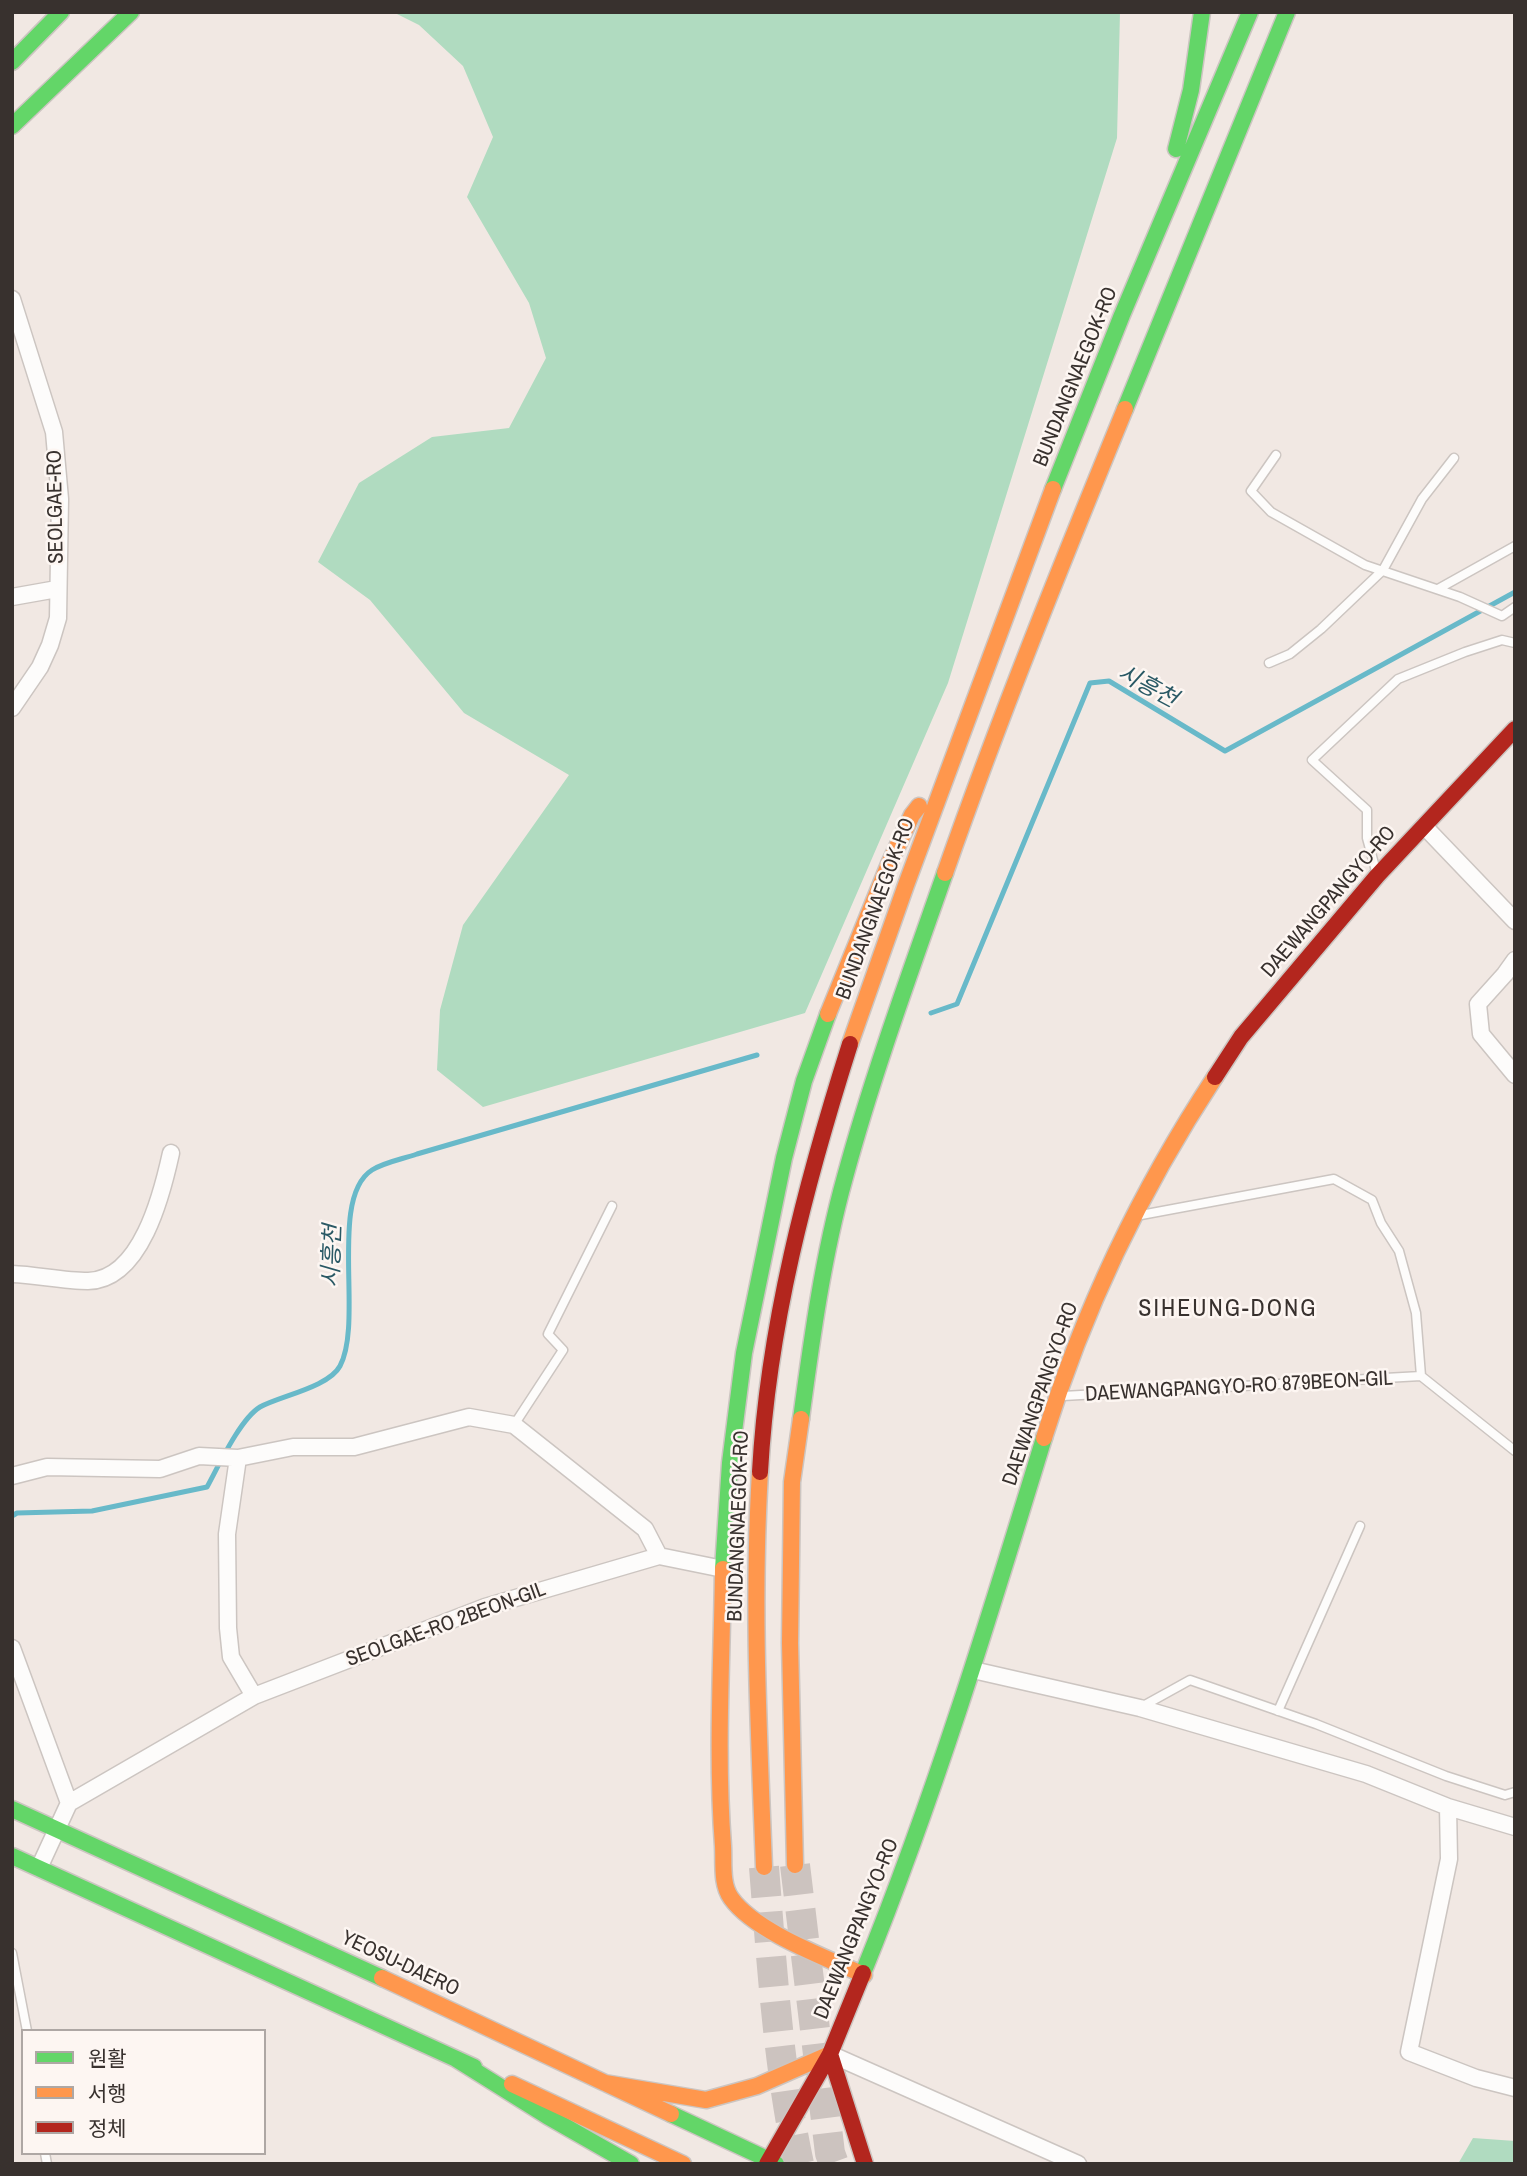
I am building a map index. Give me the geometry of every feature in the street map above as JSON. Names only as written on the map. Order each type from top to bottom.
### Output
[{"type":"main road","points":[[12,62],[61,12]]},
{"type":"main road","points":[[12,126],[131,12]]},
{"type":"main road","points":[[1149,255],[1191,90],[1202,12]]},
{"type":"main road","name":"BUNDANGNAEGOK-RO","points":[[764,1867],[755,1628],[757,1471],[778,1315],[806,1190],[859,1019],[952,761],[1082,416],[1250,12]]},
{"type":"main road","points":[[796,1865],[790,1643],[792,1482],[817,1299],[844,1179],[884,1047],[978,780],[1045,603],[1287,12]]},
{"type":"main road","name":"DAEWANGPANGYO-RO","points":[[771,2162],[830,2054],[902,1877],[973,1671],[1058,1397],[1093,1306],[1135,1216],[1186,1121],[1241,1037],[1377,876],[1515,729]]},
{"type":"main road","points":[[864,1975],[746,1915],[729,1897],[719,1819],[723,1569],[730,1463],[744,1353],[784,1158],[804,1081],[826,1019],[906,828],[952,761]]},
{"type":"main road","name":"YEOSU-DAERO","points":[[12,1809],[605,2082],[771,2162]]},
{"type":"main road","points":[[12,1856],[683,2164]]},
{"type":"main road","points":[[605,2082],[706,2100],[757,2086],[830,2054],[865,2164]]},
{"type":"main road","points":[[456,2059],[631,2164]]},
{"type":"street","name":"SEOLGAE-RO","points":[[12,299],[54,432],[60,499],[58,618],[40,667],[12,708]]},
{"type":"street","points":[[12,597],[57,589]]},
{"type":"street","points":[[1424,826],[1515,921]]},
{"type":"street","points":[[1515,960],[1478,1004],[1481,1034],[1515,1075]]},
{"type":"street","points":[[12,1273],[90,1281],[114,1274],[145,1233],[163,1188],[171,1153]]},
{"type":"street","points":[[12,1476],[47,1467],[160,1469],[199,1456],[237,1458],[293,1447],[354,1447],[469,1417],[514,1425],[645,1529],[659,1556]]},
{"type":"street","points":[[237,1458],[227,1534],[228,1629],[231,1657],[254,1696]]},
{"type":"street","name":"SEOLGAE-RO 2BEON-GIL","points":[[69,1803],[254,1696],[485,1607],[659,1556],[723,1569]]},
{"type":"street","points":[[12,1647],[69,1803],[38,1868]]},
{"type":"street","points":[[973,1671],[1140,1708],[1366,1774],[1448,1807],[1515,1827]]},
{"type":"street","points":[[1448,1807],[1449,1859],[1409,2052],[1476,2078],[1515,2088]]},
{"type":"street","points":[[830,2054],[1078,2164]]},
{"type":"lane","points":[[1276,455],[1251,491],[1271,512],[1365,565],[1460,597],[1502,616],[1515,607]]},
{"type":"lane","points":[[1269,663],[1290,654],[1321,629],[1382,570],[1422,499],[1454,458]]},
{"type":"lane","points":[[1438,589],[1515,546]]},
{"type":"lane","points":[[1377,876],[1367,838],[1367,810],[1312,760],[1398,679],[1502,640],[1515,643]]},
{"type":"lane","name":"DAEWANGPANGYO-RO 879BEON-GIL","points":[[1135,1216],[1334,1179],[1372,1200],[1381,1223],[1399,1251],[1416,1313],[1422,1377]]},
{"type":"lane","points":[[514,1425],[563,1350],[548,1334],[611,1206]]},
{"type":"lane","name":"DAEWANGPANGYO-RO 879BEON-GIL","points":[[1058,1397],[1422,1377],[1515,1451]]},
{"type":"lane","points":[[1279,1711],[1360,1526]]},
{"type":"lane","points":[[1140,1708],[1190,1680],[1279,1711],[1446,1776],[1505,1795],[1515,1792]]},
{"type":"lane","points":[[12,1953],[27,2029]]},
{"type":"green space","points":[[393,12],[1120,12],[1117,138],[948,683],[805,1013],[483,1107],[437,1070],[440,1010],[463,925],[569,775],[464,713],[370,600],[318,562],[359,483],[432,437],[509,428],[546,358],[529,303],[467,197],[493,137],[463,66],[419,25]]},
{"type":"green space","points":[[1473,2138],[1515,2141],[1515,2164],[1458,2164]]},
{"type":"waterway","name":"시흥천","points":[[931,1013],[957,1004],[1090,683],[1109,681],[1225,751],[1515,592]]},
{"type":"waterway","name":"시흥천","points":[[12,1516],[17,1513],[92,1511],[207,1487],[230,1444],[252,1413],[260,1407],[326,1380],[334,1373],[340,1366],[346,1346],[349,1320],[349,1232],[352,1206],[359,1185],[372,1170],[417,1154],[757,1055]]},
{"type":"tunnel","points":[[795,1865],[830,2153],[834,2164]]},
{"type":"tunnel","points":[[764,1867],[781,2053],[799,2164]]},
{"type":"traffic: fast","points":[[12,62],[61,12]]},
{"type":"traffic: fast","points":[[12,126],[131,12]]},
{"type":"traffic: fast","points":[[1176,149],[1191,90],[1202,12]]},
{"type":"traffic: fast","points":[[1053,489],[1122,315],[1250,12]]},
{"type":"traffic: fast","points":[[1125,409],[1287,12]]},
{"type":"traffic: fast","points":[[801,1419],[824,1267],[837,1207],[880,1062],[945,873]]},
{"type":"traffic: fast","points":[[723,1569],[730,1463],[744,1353],[784,1158],[804,1081],[828,1014]]},
{"type":"traffic: fast","points":[[863,1973],[937,1774],[1044,1438]]},
{"type":"traffic: fast","points":[[12,1809],[382,1978]]},
{"type":"traffic: fast","points":[[12,1856],[474,2067]]},
{"type":"traffic: fast","points":[[456,2059],[631,2164]]},
{"type":"traffic: fast","points":[[671,2114],[769,2160]]},
{"type":"traffic: fast","points":[[769,2160],[776,2164]]},
{"type":"traffic: slow","points":[[945,873],[1010,698],[1125,409]]},
{"type":"traffic: slow","points":[[850,1044],[1053,489]]},
{"type":"traffic: slow","points":[[828,1014],[889,864],[919,806]]},
{"type":"traffic: slow","points":[[1044,1438],[1077,1344],[1117,1252],[1163,1162],[1215,1077]]},
{"type":"traffic: slow","points":[[795,1865],[790,1643],[792,1482],[801,1419]]},
{"type":"traffic: slow","points":[[760,1472],[756,1620],[764,1867]]},
{"type":"traffic: slow","points":[[723,1569],[720,1777],[724,1873],[728,1892],[742,1910],[774,1933],[864,1975]]},
{"type":"traffic: slow","points":[[382,1978],[671,2114]]},
{"type":"traffic: slow","points":[[605,2083],[706,2100],[757,2086],[830,2054]]},
{"type":"traffic: slow","points":[[512,2084],[683,2164]]},
{"type":"traffic: jam","points":[[1215,1077],[1241,1037],[1377,876],[1515,729]]},
{"type":"traffic: jam","points":[[760,1472],[764,1417],[780,1309],[804,1202],[850,1044]]},
{"type":"traffic: jam","points":[[767,2164],[830,2054],[863,1973]]},
{"type":"traffic: jam","points":[[830,2054],[865,2164]]},
{"type":"district","name":"SIHEUNG-DONG","points":[[1228,1310]]}]
